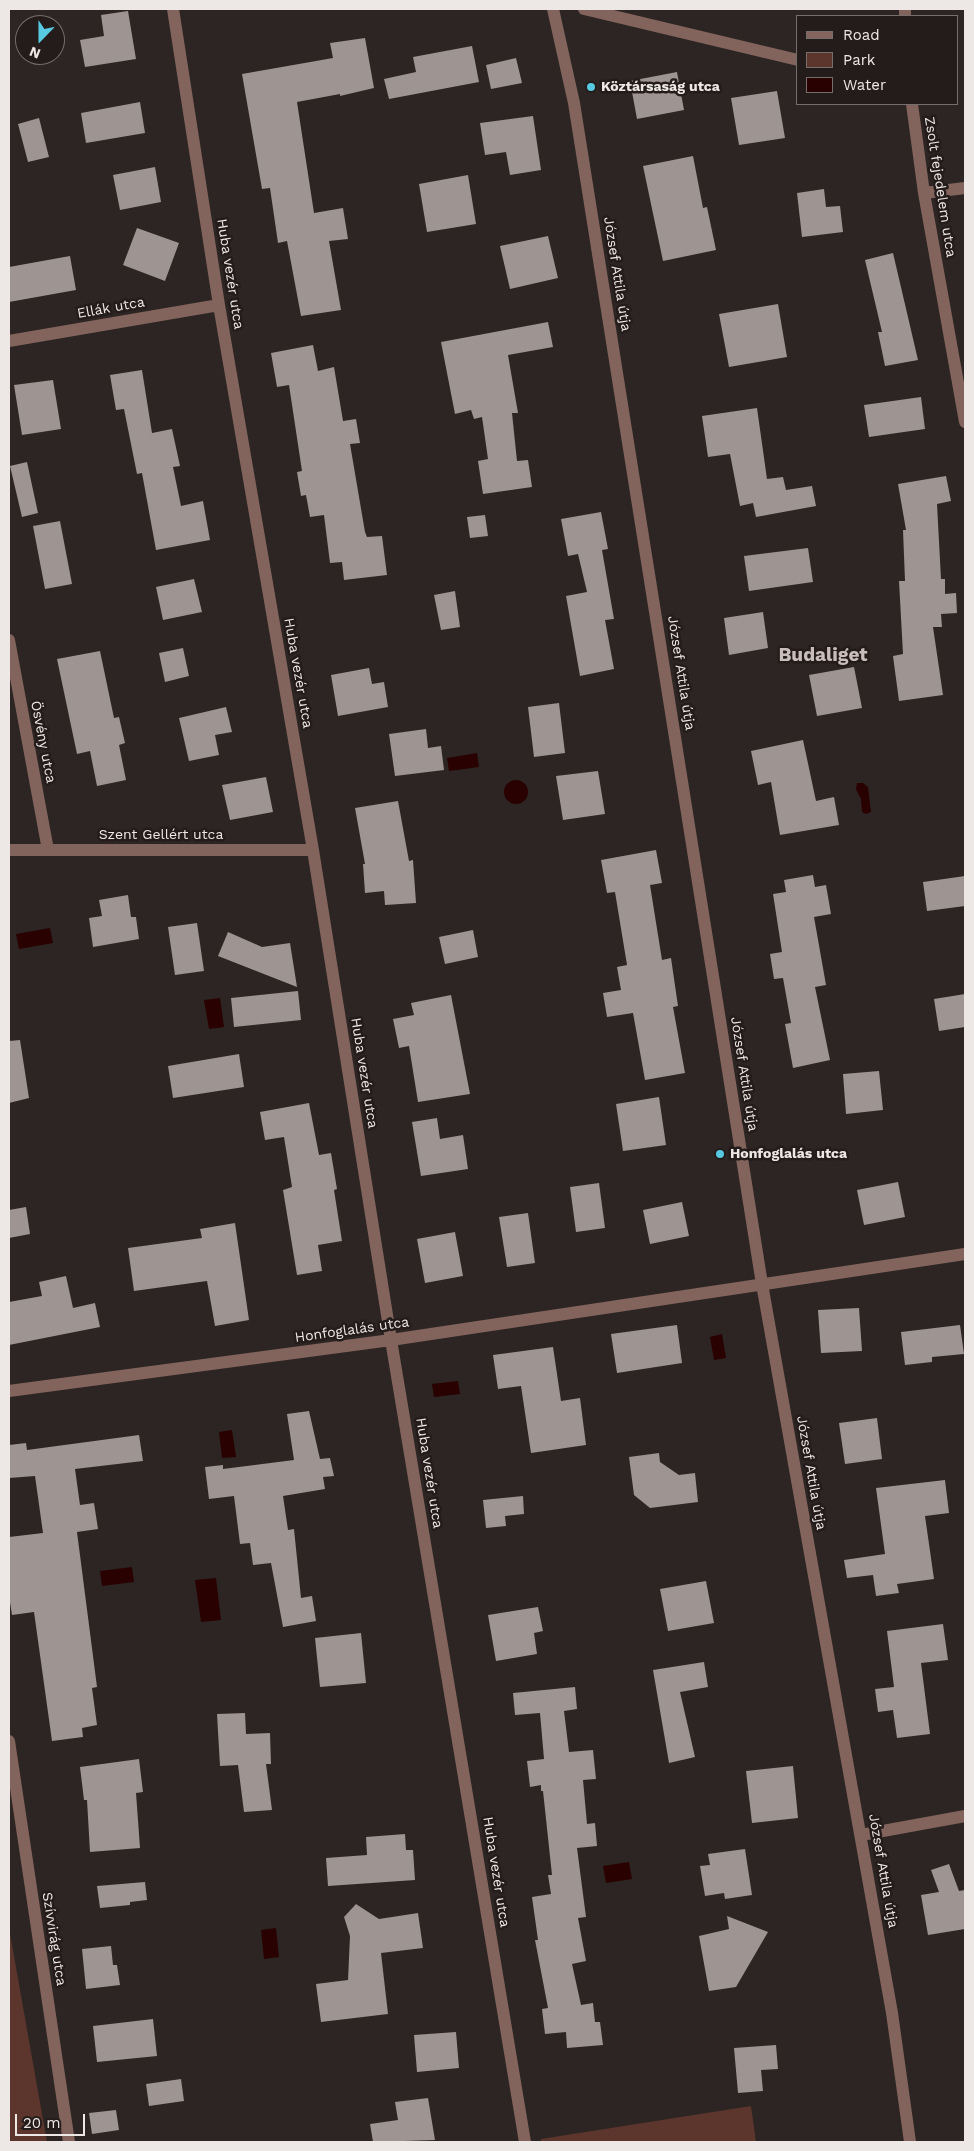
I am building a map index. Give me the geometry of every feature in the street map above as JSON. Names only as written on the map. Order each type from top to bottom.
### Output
[{"type":"street","name":"Huba vezér utca","points":[[173,9],[219,305],[314,850],[391,1340],[526,2142]]},
{"type":"street","name":"József Attila útja","points":[[553,9],[579,132],[762,1284],[892,2012],[910,2142]]},
{"type":"street","points":[[584,9],[796,60]]},
{"type":"street","name":"Zsolt fejedelem utca","points":[[912,105],[924,193],[965,422]]},
{"type":"street","points":[[924,193],[965,188]]},
{"type":"street","name":"Ellák utca","points":[[9,341],[219,305]]},
{"type":"street","name":"Ösvény utca","points":[[9,640],[48,850]]},
{"type":"street","name":"Szent Gellért utca","points":[[9,850],[314,850]]},
{"type":"street","name":"Honfoglalás utca","points":[[9,1391],[391,1340],[965,1254]]},
{"type":"street","name":"Szívvirág utca","points":[[9,1741],[69,2142]]},
{"type":"street","points":[[861,1835],[965,1816]]},
{"type":"green space","points":[[9,1928],[47,2142],[9,2142]]},
{"type":"green space","points":[[751,2106],[756,2142],[541,2142],[541,2139]]},
{"type":"water","points":[[477,753],[479,767],[449,771],[447,758]]},
{"type":"water","points":[[511,780],[521,780],[528,787],[528,797],[521,804],[511,804],[504,797],[504,787]]},
{"type":"water","points":[[857,783],[863,783],[868,787],[871,812],[866,814],[862,812],[861,799],[856,789]]},
{"type":"water","points":[[50,928],[53,943],[19,949],[16,934]]},
{"type":"water","points":[[220,998],[224,1027],[209,1029],[204,1000]]},
{"type":"water","points":[[722,1334],[726,1358],[714,1360],[710,1337]]},
{"type":"water","points":[[458,1381],[460,1394],[434,1397],[432,1384]]},
{"type":"water","points":[[232,1430],[236,1457],[222,1458],[219,1432]]},
{"type":"water","points":[[132,1567],[134,1582],[102,1586],[100,1571]]},
{"type":"water","points":[[216,1578],[221,1620],[201,1622],[195,1580]]},
{"type":"water","points":[[629,1862],[632,1879],[606,1883],[603,1866]]},
{"type":"water","points":[[276,1928],[279,1957],[264,1959],[261,1930]]},
{"type":"building","points":[[128,11],[136,59],[85,67],[80,40],[104,36],[101,15]]},
{"type":"building","points":[[365,38],[374,88],[340,96],[340,94],[297,102],[314,213],[343,208],[348,239],[329,241],[341,310],[301,316],[287,241],[278,243],[270,188],[262,189],[242,74],[333,58],[330,43]]},
{"type":"building","points":[[472,46],[479,82],[389,99],[384,79],[416,72],[413,57]]},
{"type":"building","points":[[516,58],[522,83],[491,89],[486,65]]},
{"type":"building","points":[[677,72],[684,110],[637,119],[630,81]]},
{"type":"building","points":[[777,91],[785,138],[739,145],[731,98]]},
{"type":"building","points":[[140,102],[145,133],[86,143],[81,113]]},
{"type":"building","points":[[533,116],[541,170],[510,175],[506,152],[485,155],[480,123]]},
{"type":"building","points":[[39,118],[49,157],[28,162],[18,124]]},
{"type":"building","points":[[693,156],[703,208],[707,207],[716,250],[663,261],[643,166]]},
{"type":"building","points":[[155,167],[161,202],[120,210],[113,175]]},
{"type":"building","points":[[468,175],[476,224],[427,232],[419,184]]},
{"type":"building","points":[[824,189],[826,207],[840,206],[843,232],[802,237],[797,193]]},
{"type":"building","points":[[137,228],[179,243],[165,281],[123,265]]},
{"type":"building","points":[[548,236],[558,278],[510,289],[500,246]]},
{"type":"building","points":[[893,253],[918,360],[885,366],[878,332],[882,332],[865,260]]},
{"type":"building","points":[[70,256],[76,290],[9,302],[9,267]]},
{"type":"building","points":[[778,304],[787,357],[729,367],[719,314]]},
{"type":"building","points":[[548,322],[553,347],[508,355],[518,413],[512,413],[517,461],[528,460],[532,487],[483,494],[478,461],[488,459],[482,417],[474,419],[471,410],[455,414],[441,342]]},
{"type":"building","points":[[313,345],[318,371],[334,367],[343,421],[356,419],[360,443],[350,444],[365,532],[367,537],[382,536],[387,575],[344,580],[342,562],[330,563],[324,515],[310,517],[306,495],[301,496],[297,472],[302,471],[289,385],[277,387],[271,353]]},
{"type":"building","points":[[142,370],[152,433],[172,429],[180,466],[173,467],[181,506],[203,501],[210,540],[156,550],[142,473],[137,474],[124,409],[116,410],[110,375]]},
{"type":"building","points":[[53,380],[61,429],[22,435],[14,385]]},
{"type":"building","points":[[921,397],[925,429],[869,437],[864,405]]},
{"type":"building","points":[[757,408],[767,479],[783,477],[786,490],[812,486],[816,506],[756,517],[753,503],[740,506],[730,454],[708,457],[702,416]]},
{"type":"building","points":[[27,462],[38,513],[22,517],[10,466]]},
{"type":"building","points":[[946,476],[951,501],[937,504],[941,579],[945,579],[945,594],[956,593],[957,613],[941,614],[942,627],[933,627],[943,695],[899,701],[893,656],[903,654],[899,581],[905,581],[903,530],[906,530],[898,484]]},
{"type":"building","points":[[601,512],[608,549],[602,550],[614,619],[605,620],[614,669],[580,676],[566,596],[587,592],[578,554],[568,556],[561,519]]},
{"type":"building","points":[[485,515],[488,536],[470,538],[467,517]]},
{"type":"building","points":[[60,521],[72,584],[45,589],[33,526]]},
{"type":"building","points":[[808,548],[813,582],[749,591],[744,556]]},
{"type":"building","points":[[194,579],[202,612],[163,620],[156,587]]},
{"type":"building","points":[[455,591],[460,627],[441,630],[434,595]]},
{"type":"building","points":[[763,612],[768,648],[729,655],[724,618]]},
{"type":"building","points":[[183,648],[189,676],[165,682],[159,653]]},
{"type":"building","points":[[100,651],[114,718],[119,717],[125,743],[119,745],[126,780],[97,786],[90,751],[77,754],[57,659]]},
{"type":"building","points":[[854,667],[862,708],[817,716],[809,675]]},
{"type":"building","points":[[369,668],[372,684],[384,682],[388,707],[338,716],[331,675]]},
{"type":"building","points":[[559,703],[565,753],[534,757],[528,707]]},
{"type":"building","points":[[226,707],[232,732],[215,735],[219,755],[189,761],[179,718]]},
{"type":"building","points":[[426,729],[428,748],[441,746],[444,770],[395,776],[389,734]]},
{"type":"building","points":[[803,740],[816,801],[834,797],[839,825],[780,835],[771,782],[758,785],[751,751]]},
{"type":"building","points":[[598,771],[605,814],[563,820],[556,776]]},
{"type":"building","points":[[266,777],[273,812],[230,820],[222,785]]},
{"type":"building","points":[[398,801],[409,861],[413,860],[416,903],[385,905],[384,891],[365,893],[363,864],[365,864],[355,808]]},
{"type":"building","points":[[656,850],[662,883],[650,885],[662,960],[671,958],[678,1006],[673,1007],[685,1073],[645,1080],[633,1013],[607,1017],[603,993],[621,990],[617,967],[627,965],[615,892],[607,893],[601,860]]},
{"type":"building","points":[[813,875],[815,887],[826,885],[831,914],[814,917],[826,985],[815,987],[830,1060],[793,1068],[785,1024],[791,1023],[783,978],[774,979],[770,954],[782,952],[773,894],[786,892],[784,880]]},
{"type":"building","points":[[965,876],[965,906],[927,911],[923,882]]},
{"type":"building","points":[[128,895],[131,917],[136,917],[139,939],[93,947],[89,918],[102,916],[99,900]]},
{"type":"building","points":[[197,923],[204,971],[175,975],[168,927]]},
{"type":"building","points":[[473,930],[478,957],[445,964],[439,937]]},
{"type":"building","points":[[228,932],[262,947],[290,943],[297,987],[218,956]]},
{"type":"building","points":[[298,991],[301,1020],[234,1027],[231,998]]},
{"type":"building","points":[[965,994],[965,1027],[939,1031],[934,999]]},
{"type":"building","points":[[451,995],[470,1094],[418,1102],[409,1046],[399,1048],[393,1019],[414,1015],[411,1003]]},
{"type":"building","points":[[20,1040],[29,1098],[9,1103],[9,1041]]},
{"type":"building","points":[[239,1054],[244,1087],[173,1098],[168,1066]]},
{"type":"building","points":[[879,1071],[883,1110],[846,1114],[843,1074]]},
{"type":"building","points":[[659,1097],[666,1145],[623,1151],[616,1104]]},
{"type":"building","points":[[309,1103],[319,1155],[331,1153],[337,1189],[334,1190],[342,1241],[318,1245],[322,1271],[297,1275],[283,1190],[292,1187],[284,1137],[265,1140],[260,1112]]},
{"type":"building","points":[[437,1118],[440,1139],[463,1135],[468,1169],[421,1176],[412,1122]]},
{"type":"building","points":[[898,1182],[905,1217],[864,1225],[857,1190]]},
{"type":"building","points":[[599,1183],[605,1228],[576,1232],[570,1187]]},
{"type":"building","points":[[682,1202],[689,1236],[650,1244],[643,1210]]},
{"type":"building","points":[[26,1207],[30,1234],[9,1238],[9,1210]]},
{"type":"building","points":[[528,1213],[535,1263],[507,1267],[499,1217]]},
{"type":"building","points":[[235,1223],[249,1320],[215,1326],[207,1281],[134,1291],[128,1248],[202,1238],[200,1229]]},
{"type":"building","points":[[455,1232],[463,1276],[425,1283],[417,1239]]},
{"type":"building","points":[[66,1276],[73,1308],[95,1303],[100,1327],[9,1345],[9,1302],[42,1296],[39,1282]]},
{"type":"building","points":[[859,1308],[862,1351],[821,1353],[818,1310]]},
{"type":"building","points":[[677,1325],[682,1363],[617,1373],[611,1334]]},
{"type":"building","points":[[960,1325],[964,1354],[932,1357],[932,1362],[905,1365],[901,1332]]},
{"type":"building","points":[[553,1347],[561,1401],[580,1398],[586,1445],[531,1453],[521,1386],[498,1389],[493,1355]]},
{"type":"building","points":[[309,1411],[320,1459],[330,1458],[334,1476],[323,1477],[325,1489],[283,1496],[288,1530],[294,1529],[301,1598],[312,1596],[316,1621],[283,1627],[271,1563],[253,1565],[250,1543],[240,1544],[234,1496],[209,1499],[205,1467],[223,1465],[223,1469],[294,1460],[287,1414]]},
{"type":"building","points":[[877,1418],[882,1459],[845,1464],[839,1423]]},
{"type":"building","points":[[139,1435],[143,1461],[75,1469],[80,1505],[94,1503],[98,1529],[77,1532],[97,1687],[92,1688],[97,1725],[82,1728],[83,1737],[52,1741],[34,1612],[12,1615],[9,1596],[9,1537],[43,1533],[35,1476],[9,1478],[9,1445],[26,1443],[27,1450]]},
{"type":"building","points":[[659,1453],[660,1462],[679,1475],[695,1473],[698,1502],[650,1508],[634,1495],[629,1457]]},
{"type":"building","points":[[945,1480],[949,1513],[925,1516],[934,1579],[897,1584],[899,1593],[876,1596],[873,1575],[847,1578],[844,1560],[885,1554],[876,1488]]},
{"type":"building","points":[[523,1496],[524,1514],[505,1516],[506,1526],[486,1528],[483,1500]]},
{"type":"building","points":[[706,1581],[714,1623],[668,1631],[660,1589]]},
{"type":"building","points":[[538,1607],[543,1631],[534,1633],[537,1654],[496,1661],[488,1615]]},
{"type":"building","points":[[943,1624],[948,1660],[921,1663],[930,1734],[897,1738],[893,1710],[878,1712],[875,1689],[894,1687],[887,1631]]},
{"type":"building","points":[[361,1633],[366,1683],[320,1687],[315,1638]]},
{"type":"building","points":[[704,1662],[708,1687],[680,1692],[695,1757],[669,1763],[653,1670]]},
{"type":"building","points":[[575,1687],[577,1709],[564,1711],[569,1752],[593,1750],[596,1779],[583,1780],[587,1824],[595,1823],[597,1846],[577,1848],[586,1917],[578,1918],[586,1961],[572,1964],[581,2005],[593,2003],[595,2022],[600,2022],[603,2045],[567,2048],[566,2032],[545,2034],[542,2009],[548,2008],[535,1940],[538,1940],[532,1897],[551,1894],[548,1875],[552,1875],[543,1791],[541,1791],[541,1785],[530,1787],[527,1761],[544,1759],[540,1713],[515,1715],[513,1693]]},
{"type":"building","points":[[245,1713],[246,1734],[270,1733],[271,1764],[266,1764],[272,1810],[244,1812],[238,1765],[220,1766],[217,1714]]},
{"type":"building","points":[[139,1759],[143,1792],[136,1793],[140,1848],[90,1852],[87,1800],[84,1800],[80,1767]]},
{"type":"building","points":[[793,1766],[798,1818],[752,1823],[746,1771]]},
{"type":"building","points":[[405,1834],[406,1850],[413,1850],[415,1880],[328,1886],[326,1858],[367,1855],[366,1837]]},
{"type":"building","points":[[745,1849],[752,1895],[725,1899],[724,1893],[705,1896],[700,1866],[710,1865],[708,1854]]},
{"type":"building","points":[[949,1864],[959,1891],[965,1890],[965,1929],[928,1935],[921,1895],[939,1892],[931,1870]]},
{"type":"building","points":[[145,1882],[147,1900],[130,1902],[130,1905],[100,1908],[97,1886]]},
{"type":"building","points":[[356,1904],[379,1919],[418,1913],[423,1948],[381,1953],[388,2014],[321,2022],[316,1984],[348,1980],[350,1936],[344,1917]]},
{"type":"building","points":[[727,1916],[768,1932],[736,1987],[709,1991],[699,1936],[729,1929]]},
{"type":"building","points":[[111,1946],[113,1965],[117,1965],[120,1985],[86,1989],[82,1949]]},
{"type":"building","points":[[153,2019],[157,2056],[97,2062],[93,2026]]},
{"type":"building","points":[[456,2032],[459,2068],[417,2072],[414,2035]]},
{"type":"building","points":[[776,2045],[778,2069],[761,2070],[763,2091],[738,2093],[734,2048]]},
{"type":"building","points":[[181,2079],[184,2101],[149,2106],[146,2084]]},
{"type":"building","points":[[428,2098],[435,2140],[373,2142],[370,2124],[398,2120],[395,2102]]},
{"type":"building","points":[[116,2110],[119,2130],[92,2134],[89,2113]]},
{"type":"place","name":"Köztársaság utca","points":[[591,87]]},
{"type":"place","name":"Honfoglalás utca","points":[[720,1154]]},
{"type":"district","name":"Budaliget","points":[[823,655]]}]
